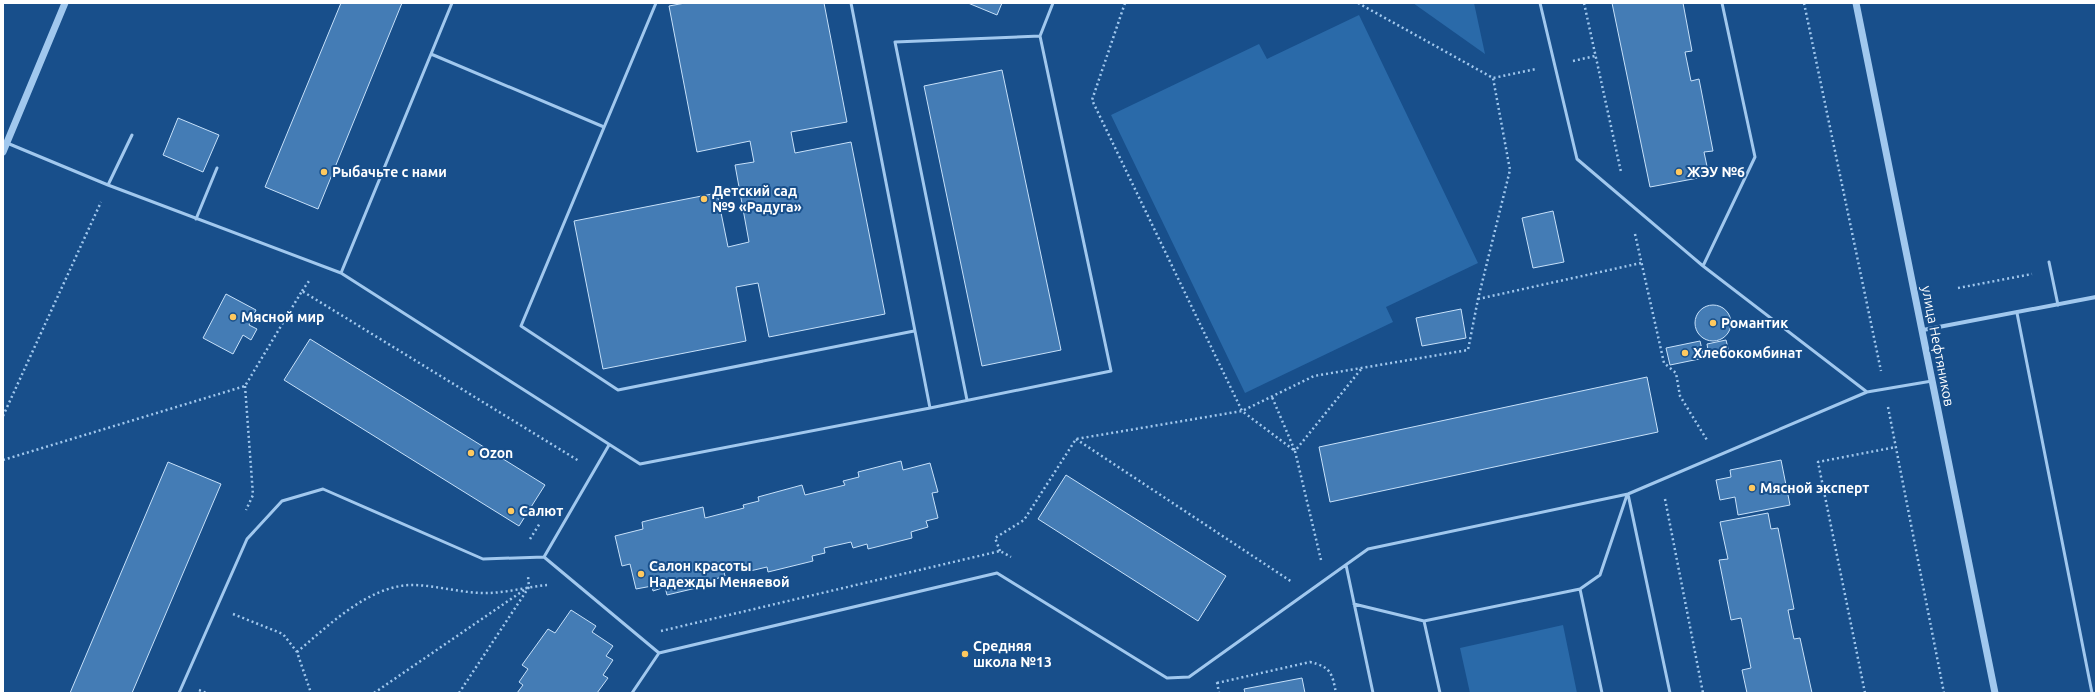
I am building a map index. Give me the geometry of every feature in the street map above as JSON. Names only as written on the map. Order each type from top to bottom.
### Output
[{"type":"street","points":[[3,152],[65,3]]},
{"type":"street","name":"улица Нефтяников","points":[[1856,3],[1996,693]]},
{"type":"street","points":[[1923,330],[2096,297]]},
{"type":"lane","points":[[341,273],[452,3]]},
{"type":"lane","points":[[656,3],[521,326],[618,390],[914,331]]},
{"type":"lane","points":[[851,3],[930,408]]},
{"type":"lane","points":[[7,143],[108,185],[341,273],[640,464],[930,408],[1111,370],[1040,36],[1053,3]]},
{"type":"lane","points":[[1540,3],[1577,160],[1703,266],[1867,392]]},
{"type":"lane","points":[[1703,266],[1755,157],[1722,3]]},
{"type":"lane","points":[[967,400],[895,42],[1040,36]]},
{"type":"lane","points":[[431,54],[604,127]]},
{"type":"lane","points":[[108,185],[132,136]]},
{"type":"lane","points":[[196,219],[217,168]]},
{"type":"lane","points":[[2049,262],[2058,305]]},
{"type":"lane","points":[[2017,313],[2092,693]]},
{"type":"lane","points":[[632,693],[659,653],[997,573],[1167,678],[1189,677],[1368,549],[1628,494],[1867,392],[1932,381]]},
{"type":"lane","points":[[544,557],[609,445]]},
{"type":"lane","points":[[179,693],[246,540],[282,501],[323,489],[483,558],[544,557],[659,653]]},
{"type":"lane","points":[[1354,604],[1424,621],[1580,588],[1600,575],[1628,494]]},
{"type":"lane","points":[[1628,494],[1670,693]]},
{"type":"lane","points":[[1346,565],[1373,693]]},
{"type":"lane","points":[[1580,588],[1602,693]]},
{"type":"lane","points":[[1424,621],[1440,693]]},
{"type":"path","points":[[1125,3],[1092,100],[1242,411],[1295,451]]},
{"type":"path","points":[[1358,3],[1493,78],[1596,56]]},
{"type":"path","points":[[1804,3],[1885,390],[1944,693]]},
{"type":"path","points":[[1013,559],[1000,550],[994,538],[1024,520],[1076,439],[1242,411],[1314,376],[1468,350],[1478,299],[1510,170],[1493,78]]},
{"type":"path","points":[[3,416],[108,185]]},
{"type":"path","points":[[1478,299],[1641,263]]},
{"type":"path","points":[[1958,288],[2051,270]]},
{"type":"path","points":[[3,460],[245,386],[302,291],[579,461],[575,467]]},
{"type":"path","points":[[1295,451],[1363,368]]},
{"type":"path","points":[[1272,397],[1295,451],[1321,562],[1327,558]]},
{"type":"path","points":[[1076,439],[1292,582]]},
{"type":"path","points":[[1865,693],[1818,462],[1896,447]]},
{"type":"path","points":[[1662,480],[1703,693]]},
{"type":"path","points":[[459,693],[529,586],[526,545],[542,519]]},
{"type":"path","points":[[650,645],[660,631],[1000,550]]},
{"type":"path","points":[[1286,587],[1298,578]]},
{"type":"path","points":[[297,652],[343,613],[366,599],[388,590],[410,585],[489,593],[550,584]]},
{"type":"path","points":[[374,693],[529,586]]},
{"type":"path","points":[[217,607],[283,634],[297,652],[311,693]]},
{"type":"path","points":[[1217,683],[1310,662],[1322,665],[1332,673],[1336,693]]},
{"type":"shaded area","points":[[1413,3],[1474,3],[1485,54]]},
{"type":"shaded area","points":[[1359,15],[1478,263],[1386,307],[1393,322],[1245,393],[1111,115],[1259,44],[1267,59]]},
{"type":"shaded area","points":[[1563,625],[1577,693],[1470,693],[1460,648]]},
{"type":"building","points":[[341,3],[402,3],[318,209],[265,187]]},
{"type":"building","points":[[685,3],[824,3],[847,122],[791,132],[795,153],[851,142],[885,314],[769,337],[758,283],[736,287],[746,341],[603,369],[574,221],[717,193],[728,247],[749,242],[735,165],[754,162],[750,141],[697,152],[669,6]]},
{"type":"building","points":[[968,3],[1002,3],[997,15]]},
{"type":"building","points":[[1612,3],[1683,3],[1692,51],[1685,52],[1691,81],[1699,79],[1713,151],[1704,152],[1709,176],[1650,187]]},
{"type":"building","points":[[1002,70],[1061,350],[982,366],[924,86]]},
{"type":"building","points":[[178,118],[219,135],[203,172],[163,155]]},
{"type":"building","points":[[1553,211],[1564,262],[1533,268],[1522,218]]},
{"type":"building","name":"Мясной мир","points":[[226,294],[256,310],[249,325],[257,329],[251,340],[243,335],[233,354],[203,338]]},
{"type":"building","name":"Романтик","points":[[1717,305],[1726,310],[1730,316],[1730,330],[1726,336],[1717,341],[1709,341],[1700,336],[1696,330],[1695,319],[1700,310],[1706,306]]},
{"type":"building","points":[[1461,309],[1466,338],[1422,346],[1416,318]]},
{"type":"building","points":[[310,339],[545,485],[519,526],[284,380]]},
{"type":"building","points":[[1726,340],[1729,352],[1709,356],[1707,344]]},
{"type":"building","name":"Хлебокомбинат","points":[[1700,341],[1704,358],[1670,365],[1666,348]]},
{"type":"building","points":[[1647,377],[1658,432],[1330,502],[1319,447]]},
{"type":"building","name":"Мясной эксперт","points":[[1781,460],[1790,505],[1738,515],[1735,497],[1720,500],[1716,480],[1731,477],[1730,470]]},
{"type":"building","points":[[901,461],[903,470],[930,463],[938,492],[932,493],[938,518],[926,521],[928,527],[911,532],[912,538],[868,549],[867,544],[853,548],[851,542],[824,548],[825,553],[812,556],[813,561],[768,572],[767,567],[750,571],[749,566],[724,572],[725,576],[712,580],[713,584],[667,595],[665,587],[653,591],[652,586],[636,589],[630,564],[622,566],[615,536],[643,529],[642,522],[703,507],[705,518],[744,508],[743,505],[759,501],[758,497],[802,485],[805,495],[845,485],[843,481],[859,477],[858,472]]},
{"type":"building","points":[[168,462],[221,484],[132,693],[70,693]]},
{"type":"building","points":[[1066,475],[1226,576],[1198,621],[1038,519]]},
{"type":"building","points":[[1768,513],[1771,529],[1778,528],[1794,609],[1788,610],[1794,639],[1800,638],[1812,693],[1747,693],[1742,670],[1751,668],[1741,618],[1731,620],[1719,560],[1728,559],[1720,522]]},
{"type":"building","points":[[571,610],[596,626],[592,632],[613,646],[606,656],[613,660],[603,675],[608,678],[597,693],[517,693],[523,685],[519,682],[528,669],[522,665],[548,629],[555,633]]},
{"type":"building","points":[[1302,678],[1305,693],[1245,693],[1244,689]]},
{"type":"place","name":"Рыбачьте с нами","points":[[324,172]]},
{"type":"place","name":"ЖЭУ №6","points":[[1679,172]]},
{"type":"place","name":"Детский сад №9 «Радуга»","points":[[704,199]]},
{"type":"place","name":"Мясной мир","points":[[233,317]]},
{"type":"place","name":"Романтик","points":[[1713,323]]},
{"type":"place","name":"Хлебокомбинат","points":[[1685,353]]},
{"type":"place","name":"Ozon","points":[[471,453]]},
{"type":"place","name":"Мясной эксперт","points":[[1752,488]]},
{"type":"place","name":"Салют","points":[[511,511]]},
{"type":"place","name":"Салон красоты Надежды Меняевой","points":[[641,574]]},
{"type":"place","name":"Средняя школа №13","points":[[965,654]]}]
